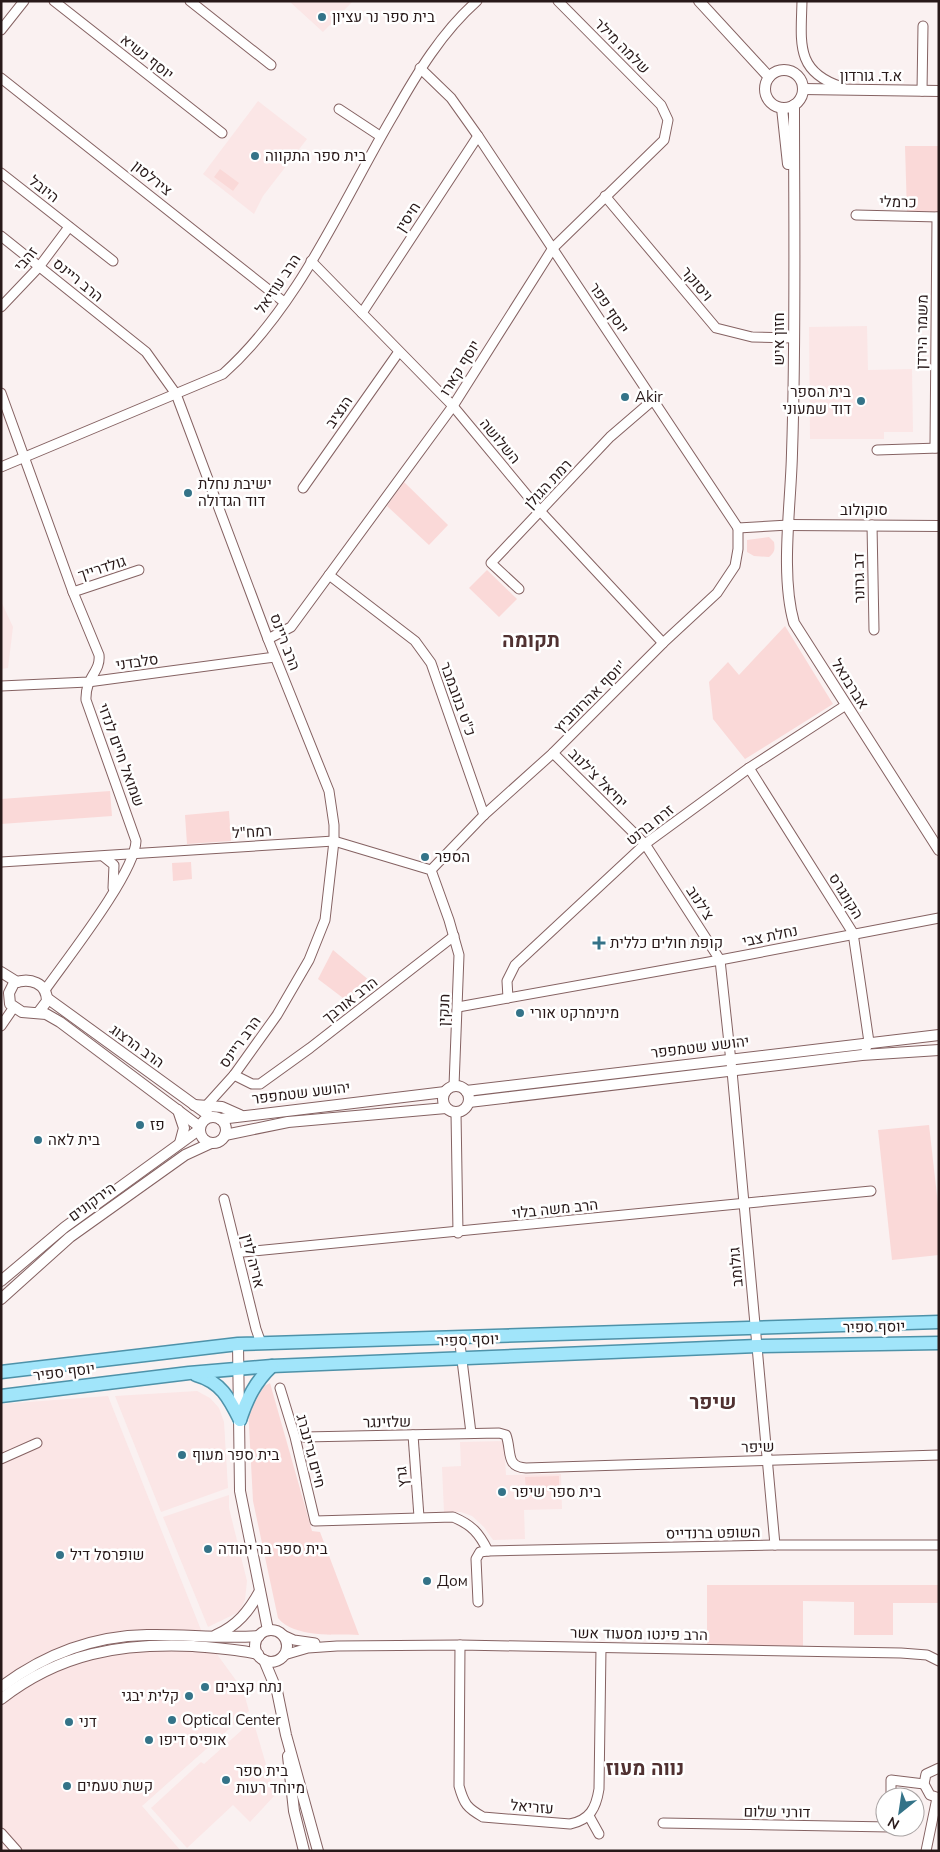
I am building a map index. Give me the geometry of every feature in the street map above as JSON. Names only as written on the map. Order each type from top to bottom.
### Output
[{"type":"main road","name":"יוסף ספיר","points":[[1,1372],[238,1344],[754,1326],[939,1322]]},
{"type":"main road","name":"יוסף ספיר","points":[[1,1396],[189,1373],[272,1366],[462,1356],[757,1346],[939,1343]]},
{"type":"main road","points":[[240,1420],[247,1398],[262,1376],[272,1366]]},
{"type":"main road","points":[[189,1373],[208,1379],[224,1389],[240,1420]]},
{"type":"street","points":[[1,30],[24,1]]},
{"type":"street","name":"יוסף נשיא","points":[[54,1],[222,133]]},
{"type":"street","points":[[190,1],[271,65]]},
{"type":"street","name":"הרב עוזיאל","points":[[1,467],[223,374],[246,354],[311,261],[420,68],[461,16],[477,1]]},
{"type":"street","name":"שלמה מילר","points":[[558,1],[666,112]]},
{"type":"street","points":[[699,1],[769,77]]},
{"type":"street","points":[[802,1],[801,48],[807,65],[816,76],[830,84],[854,91]]},
{"type":"street","points":[[922,91],[923,26]]},
{"type":"street","name":"יוסף פפר","points":[[420,68],[451,98],[478,136],[738,528]]},
{"type":"street","points":[[788,70],[796,74],[801,81],[803,89],[802,96],[794,105],[782,108],[770,102],[767,96],[766,83],[775,72],[788,70]]},
{"type":"street","name":"צירלסון","points":[[1,78],[284,302]]},
{"type":"street","name":"א.ד. גורדון","points":[[803,89],[939,91]]},
{"type":"street","name":"חזון איש","points":[[789,525],[794,338],[794,105]]},
{"type":"street","name":"חזון איש","points":[[782,108],[794,214]]},
{"type":"street","points":[[339,110],[380,136]]},
{"type":"street","name":"יוסף קארו","points":[[268,639],[291,627],[330,575],[452,406],[552,248],[664,140],[668,120],[666,112]]},
{"type":"street","name":"חיסין","points":[[362,313],[478,136]]},
{"type":"street","name":"היובל","points":[[1,173],[113,261]]},
{"type":"street","name":"ויסוקר","points":[[605,196],[716,328],[752,338],[794,338]]},
{"type":"street","name":"כרמלי","points":[[856,215],[938,216]]},
{"type":"street","name":"משמר הירדן","points":[[937,448],[938,216]]},
{"type":"street","name":"זהבי","points":[[1,307],[39,267],[69,227]]},
{"type":"street","name":"הרב ריינס","points":[[1,236],[146,352],[176,394],[268,639],[329,791],[334,825],[334,841],[325,920],[309,960],[277,1015],[234,1075],[206,1106]]},
{"type":"street","name":"השלושה","points":[[311,261],[398,353],[452,406],[541,512],[663,643]]},
{"type":"street","name":"הנציב","points":[[303,488],[398,353]]},
{"type":"street","name":"שמואל חיים לנדוי","points":[[1,393],[73,592],[99,655],[100,662],[88,682],[86,700],[135,835],[136,847],[111,896],[46,994]]},
{"type":"street","name":"רמת הגולן","points":[[519,589],[491,563],[610,437],[653,400]]},
{"type":"street","points":[[877,450],[937,448]]},
{"type":"street","points":[[738,528],[789,525]]},
{"type":"street","name":"סוקולוב","points":[[789,525],[939,526]]},
{"type":"street","name":"אברבנאל","points":[[789,525],[789,591],[794,622],[939,854]]},
{"type":"street","name":"דב גרונר","points":[[872,525],[874,630]]},
{"type":"street","name":"יוסף אהרונוביץ'","points":[[430,870],[484,815],[553,753],[727,581],[735,566],[738,528]]},
{"type":"street","name":"גולדרייך","points":[[73,592],[139,570]]},
{"type":"street","name":"כ\"ט בנובמבר","points":[[330,575],[414,641],[431,662],[484,815]]},
{"type":"street","name":"סלבדני","points":[[1,686],[88,682],[275,657]]},
{"type":"street","name":"זרח ברנט","points":[[508,998],[507,981],[515,965],[645,844],[749,768],[846,705]]},
{"type":"street","name":"יחיאל צ'לנוב","points":[[553,753],[645,844]]},
{"type":"street","name":"הקונגרס","points":[[749,768],[853,933],[869,1042]]},
{"type":"street","name":"רמח\"ל","points":[[1,862],[334,841],[430,870]]},
{"type":"street","name":"צ'לנוב","points":[[645,844],[720,960],[732,1071]]},
{"type":"street","points":[[101,857],[110,860],[114,865],[111,896]]},
{"type":"street","points":[[430,870],[454,936]]},
{"type":"street","name":"נחלת צבי","points":[[458,1006],[720,960],[939,918]]},
{"type":"street","name":"הרב אורבך","points":[[234,1075],[252,1084],[260,1084],[310,1048],[454,936]]},
{"type":"street","name":"חנקין","points":[[454,936],[458,954],[458,1006],[454,1086]]},
{"type":"street","name":"הרב הרצוג","points":[[1,972],[17,982],[36,982],[46,994],[194,1106],[216,1118]]},
{"type":"street","points":[[1,1026],[14,1007],[10,1004],[5,990],[17,982]]},
{"type":"street","points":[[38,1013],[45,1006],[46,994]]},
{"type":"street","name":"הרב הרצוג","points":[[14,1007],[27,1014],[46,1014],[60,1022],[178,1109],[200,1128]]},
{"type":"street","name":"יהושע שטמפפר","points":[[466,1091],[730,1058],[939,1035]]},
{"type":"street","points":[[862,1055],[869,1042]]},
{"type":"street","name":"יהושע שטמפפר","points":[[469,1102],[862,1055],[939,1050]]},
{"type":"street","name":"גולומב","points":[[732,1071],[775,1545]]},
{"type":"street","points":[[454,1086],[466,1091],[469,1102],[465,1110],[456,1113],[446,1108],[443,1102],[445,1092],[454,1086]]},
{"type":"street","name":"יהושע שטמפפר","points":[[216,1118],[445,1092]]},
{"type":"street","points":[[194,1106],[222,1108],[241,1116]]},
{"type":"street","name":"יהושע שטמפפר","points":[[225,1135],[288,1122],[446,1108]]},
{"type":"street","points":[[178,1109],[184,1128],[180,1143]]},
{"type":"street","points":[[456,1113],[458,1233]]},
{"type":"street","points":[[216,1118],[225,1126],[225,1135],[219,1142],[211,1143],[202,1137],[200,1128],[204,1120],[216,1118]]},
{"type":"street","name":"הירקונים","points":[[1,1281],[65,1226],[200,1128]]},
{"type":"street","name":"הירקונים","points":[[1,1299],[78,1232],[185,1155],[211,1143]]},
{"type":"street","name":"הרב משה בלוי","points":[[243,1252],[458,1233],[744,1202],[871,1191]]},
{"type":"street","name":"אריה לוין","points":[[224,1199],[256,1330],[262,1343]]},
{"type":"street","points":[[256,1330],[249,1338],[238,1344],[240,1491],[260,1591],[263,1633],[255,1646],[277,1691],[286,1735],[318,1851]]},
{"type":"street","points":[[458,1336],[471,1433]]},
{"type":"street","name":"חיים גרינברג","points":[[280,1388],[315,1521],[419,1517]]},
{"type":"street","name":"שלזינגר","points":[[304,1436],[499,1433],[506,1435],[510,1462],[516,1468],[579,1466]]},
{"type":"street","name":"גרץ","points":[[413,1435],[419,1517]]},
{"type":"street","points":[[1,1459],[37,1443]]},
{"type":"street","name":"שיפר","points":[[579,1466],[939,1455]]},
{"type":"street","points":[[419,1517],[453,1518],[468,1523],[479,1533],[488,1551],[480,1552],[476,1559],[478,1602]]},
{"type":"street","name":"השופט ברנדייס","points":[[488,1551],[775,1545],[939,1545]]},
{"type":"street","points":[[210,1637],[227,1630],[241,1619],[260,1591]]},
{"type":"street","points":[[1,1687],[37,1663],[70,1648],[99,1640],[148,1635],[210,1637],[278,1632],[283,1635],[287,1645],[282,1657],[277,1691]]},
{"type":"street","name":"הרב פינטו מסעוד אשר","points":[[283,1635],[294,1640],[338,1646]]},
{"type":"street","points":[[1,1699],[44,1671],[72,1658],[118,1648],[163,1645],[226,1648],[261,1657],[272,1662],[282,1657]]},
{"type":"street","name":"הרב פינטו מסעוד אשר","points":[[282,1657],[308,1648],[460,1645],[901,1653],[927,1655],[939,1661]]},
{"type":"street","name":"עזריאל","points":[[460,1645],[459,1786],[463,1802],[472,1811],[483,1817],[570,1824],[580,1822],[589,1816]]},
{"type":"street","points":[[599,1834],[589,1816],[596,1805],[599,1789],[601,1648]]},
{"type":"street","points":[[286,1735],[294,1811],[304,1851]]},
{"type":"street","points":[[926,1851],[938,1798],[927,1792],[924,1784],[926,1774],[939,1768]]},
{"type":"street","points":[[891,1787],[891,1780],[924,1784]]},
{"type":"street","name":"דורני שלום","points":[[663,1823],[875,1827]]},
{"type":"street","points":[[1,1833],[17,1851]]},
{"type":"shaded area","name":"בית ספר נר עציון","points":[[289,1],[353,1],[323,32]]},
{"type":"shaded area","name":"בית ספר התקווה","points":[[258,101],[307,139],[263,196],[254,214],[203,174]]},
{"type":"shaded area","points":[[905,146],[939,146],[939,212],[907,213]]},
{"type":"shaded area","points":[[220,169],[239,183],[233,191],[214,177]]},
{"type":"shaded area","name":"בית הספר דוד שמעוני","points":[[867,326],[868,370],[912,369],[913,432],[884,432],[884,439],[810,439],[809,327]]},
{"type":"shaded area","points":[[404,482],[448,525],[429,545],[387,506]]},
{"type":"shaded area","points":[[769,537],[774,542],[774,547],[769,557],[754,556],[747,552],[747,540]]},
{"type":"shaded area","points":[[487,570],[517,599],[499,617],[469,588]]},
{"type":"shaded area","points":[[1,601],[13,627],[8,668],[1,669]]},
{"type":"shaded area","points":[[785,626],[833,704],[745,759],[713,719],[709,682],[728,662],[739,675]]},
{"type":"shaded area","points":[[110,791],[112,816],[1,824],[1,799]]},
{"type":"shaded area","points":[[229,811],[231,841],[187,844],[185,815]]},
{"type":"shaded area","points":[[191,862],[192,879],[173,881],[172,863]]},
{"type":"shaded area","points":[[333,950],[370,981],[347,1001],[318,979]]},
{"type":"shaded area","points":[[929,1125],[939,1213],[939,1255],[892,1260],[878,1130]]},
{"type":"shaded area","points":[[270,1383],[312,1531],[320,1532],[359,1635],[304,1632],[294,1629],[278,1618],[253,1501],[248,1407],[258,1389]]},
{"type":"shaded area","name":"בית ספר מעוף","points":[[197,1391],[210,1398],[219,1408],[224,1422],[228,1488],[161,1512],[115,1396]]},
{"type":"shaded area","points":[[108,1396],[203,1635],[243,1690],[249,1711],[142,1806],[181,1851],[1,1851],[1,1404]]},
{"type":"shaded area","name":"בית ספר שיפר","points":[[504,1441],[506,1475],[561,1474],[562,1509],[524,1510],[525,1539],[493,1540],[484,1527],[472,1516],[461,1512],[444,1512],[442,1467],[461,1466],[460,1442]]},
{"type":"shaded area","points":[[559,1476],[559,1492],[526,1492],[525,1477]]},
{"type":"shaded area","name":"בית ספר בר יהודה","points":[[229,1495],[229,1508],[247,1581],[245,1600],[239,1612],[208,1627],[163,1517]]},
{"type":"shaded area","points":[[707,1585],[939,1585],[939,1603],[893,1603],[893,1635],[854,1635],[854,1602],[803,1601],[803,1647],[707,1647]]},
{"type":"shaded area","name":"בית ספר מיוחד רעות","points":[[253,1720],[275,1795],[250,1822],[233,1805],[187,1848],[151,1808],[201,1762],[204,1764]]},
{"type":"place","name":"בית ספר נר עציון","points":[[322,17]]},
{"type":"place","name":"בית ספר התקווה","points":[[255,156]]},
{"type":"place","name":"Akir","points":[[625,397]]},
{"type":"place","name":"בית הספר דוד שמעוני","points":[[861,401]]},
{"type":"place","name":"ישיבת נחלת דוד הגדולה","points":[[188,493]]},
{"type":"place","name":"הספר","points":[[425,857]]},
{"type":"place","name":"קופת חולים כללית","points":[[599,943]]},
{"type":"place","name":"מינימרקט אורי","points":[[520,1013]]},
{"type":"place","name":"פז","points":[[140,1125]]},
{"type":"place","name":"בית לאה","points":[[38,1140]]},
{"type":"place","name":"בית ספר מעוף","points":[[182,1455]]},
{"type":"place","name":"בית ספר שיפר","points":[[502,1492]]},
{"type":"place","name":"בית ספר בר יהודה","points":[[208,1549]]},
{"type":"place","name":"שופרסל דיל","points":[[60,1555]]},
{"type":"place","name":"Дом","points":[[427,1581]]},
{"type":"place","name":"נתח קצבים","points":[[205,1687]]},
{"type":"place","name":"קלית יבגי","points":[[189,1696]]},
{"type":"place","name":"Optical Center","points":[[172,1720]]},
{"type":"place","name":"דני","points":[[69,1722]]},
{"type":"place","name":"אופיס דיפו","points":[[149,1740]]},
{"type":"place","name":"בית ספר מיוחד רעות","points":[[226,1780]]},
{"type":"place","name":"קשת טעמים","points":[[67,1786]]},
{"type":"district","name":"תקומה","points":[[531,640]]},
{"type":"district","name":"שיפר","points":[[713,1402]]},
{"type":"district","name":"נווה מעוז","points":[[645,1768]]}]
